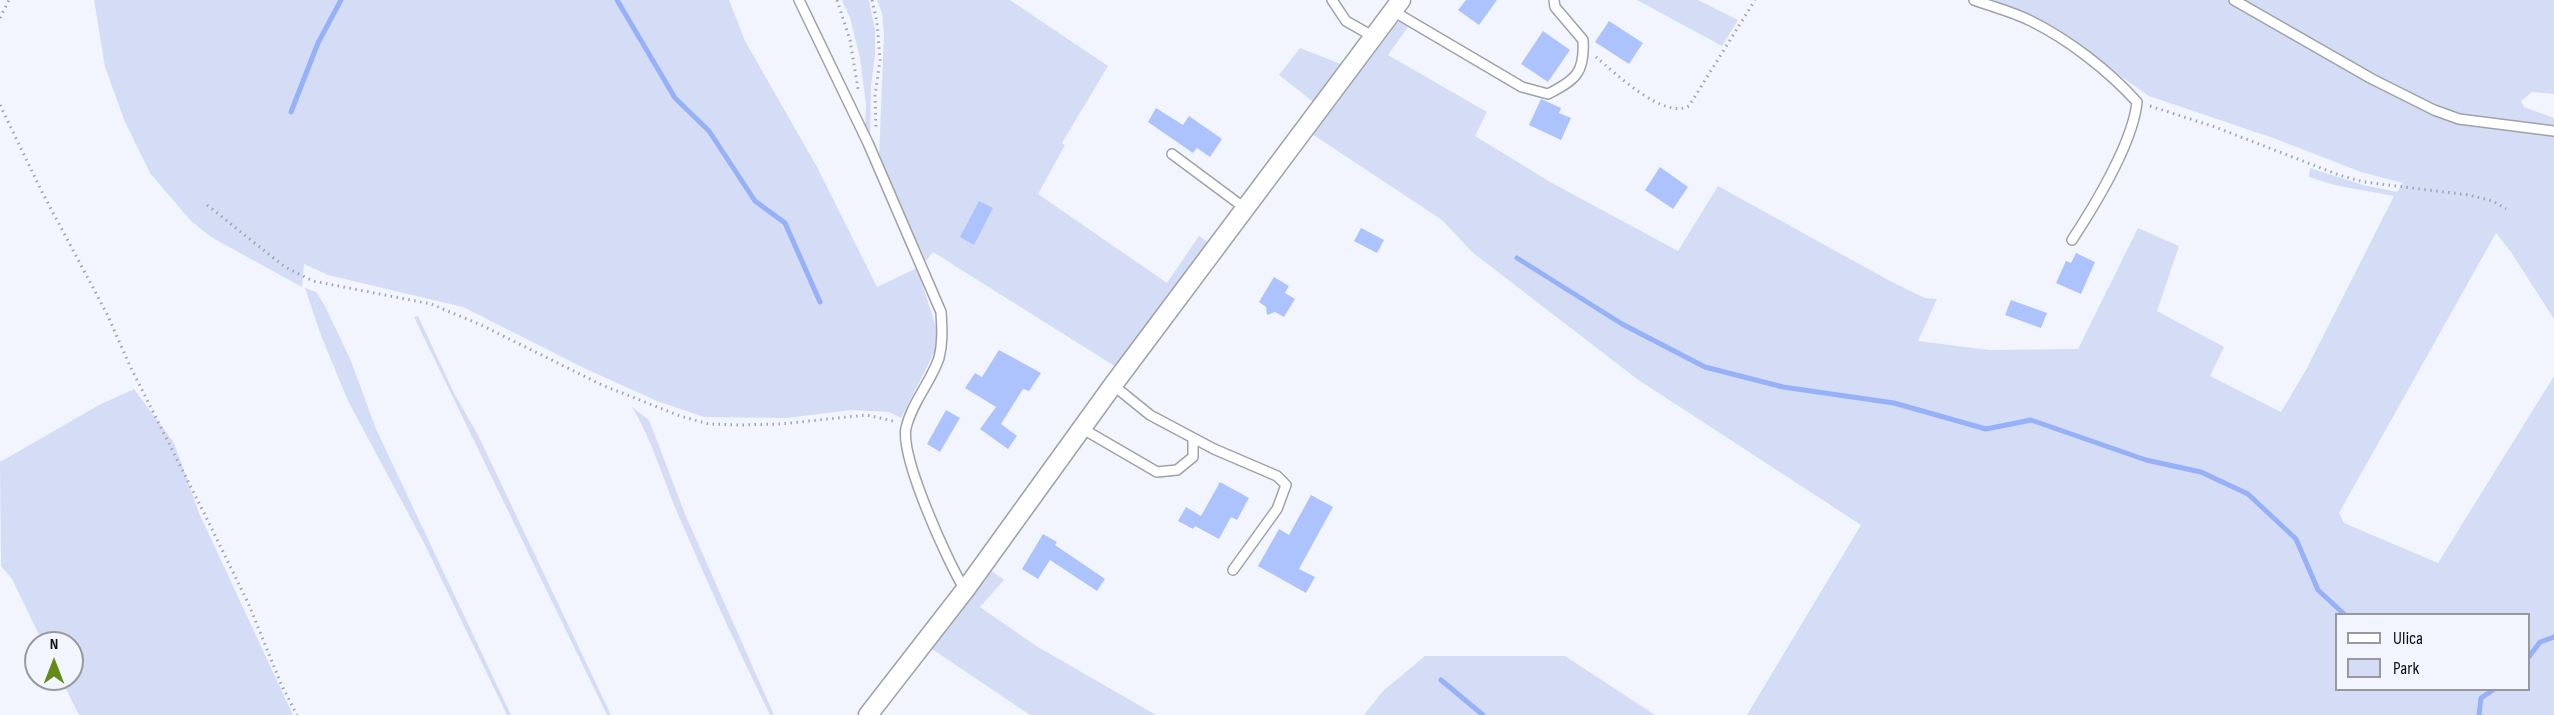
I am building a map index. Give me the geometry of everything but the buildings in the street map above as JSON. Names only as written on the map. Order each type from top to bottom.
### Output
[{"type":"street","points":[[868,715],[965,590],[1113,385],[1397,6]]},
{"type":"lane","points":[[799,0],[873,153],[941,312],[942,339],[938,359],[913,407],[904,441],[911,467],[954,573],[965,590]]},
{"type":"lane","points":[[1332,0],[1346,21],[1374,37]]},
{"type":"lane","points":[[1397,6],[1522,87],[1548,94],[1570,83],[1584,62],[1584,40],[1555,7],[1554,0]]},
{"type":"lane","points":[[1974,0],[2030,20],[2068,43],[2124,87],[2137,102],[2135,119],[2102,191],[2072,240]]},
{"type":"lane","points":[[2234,0],[2372,80],[2434,110],[2459,118],[2554,131]]},
{"type":"lane","points":[[1172,154],[1246,209]]},
{"type":"lane","points":[[1113,385],[1150,415],[1192,438],[1277,476],[1286,485],[1277,509],[1233,570]]},
{"type":"lane","points":[[1083,429],[1157,472],[1177,470],[1193,457],[1192,438]]},
{"type":"path","points":[[0,18],[9,0]]},
{"type":"path","points":[[837,0],[850,40],[859,92]]},
{"type":"path","points":[[872,0],[878,22],[880,60],[875,96],[878,119],[873,153]]},
{"type":"path","points":[[1584,48],[1642,94],[1664,106],[1683,109],[1689,106],[1755,0]]},
{"type":"path","points":[[2137,102],[2215,127],[2339,176],[2364,182],[2469,195],[2493,201],[2506,209]]},
{"type":"path","points":[[0,105],[22,153],[107,314],[130,366],[209,522],[249,605],[281,684],[297,715]]},
{"type":"path","points":[[207,205],[285,267],[313,281],[431,304],[489,328],[602,385],[680,416],[709,424],[739,425],[780,424],[867,415],[891,420],[906,433]]},
{"type":"green space","points":[[94,0],[729,0],[745,41],[817,167],[877,287],[917,268],[936,327],[937,347],[901,418],[889,412],[851,410],[787,418],[704,417],[657,401],[586,369],[463,307],[328,275],[304,264],[302,287],[211,237],[191,221],[150,173],[125,122],[105,67]]},
{"type":"green space","points":[[842,0],[869,0],[875,30],[870,141],[865,132],[866,104],[860,58],[850,18]]},
{"type":"green space","points":[[877,0],[1010,0],[1108,66],[1062,143],[1065,145],[1038,194],[1167,283],[1199,236],[1211,244],[1116,367],[933,252],[926,261],[879,158],[884,35],[882,13]]},
{"type":"green space","points":[[1637,0],[1698,0],[1738,20],[1722,46]]},
{"type":"green space","points":[[1990,0],[2554,0],[2554,94],[2532,92],[2521,101],[2524,107],[2554,118],[2554,319],[2511,252],[2496,233],[2339,513],[2344,523],[2438,563],[2554,376],[2554,715],[1747,715],[1861,525],[1637,379],[1472,252],[1442,220],[1312,134],[1394,23],[1400,22],[1408,27],[1388,55],[1487,112],[1475,136],[1552,183],[1678,251],[1718,186],[1890,281],[1925,298],[1937,299],[1918,341],[1989,350],[2078,349],[2138,228],[2179,246],[2157,311],[2224,347],[2210,376],[2281,412],[2306,370],[2394,196],[2334,185],[2309,177],[2310,168],[2363,185],[2397,192],[2403,183],[2361,172],[2276,139],[2149,96],[2040,20]]},
{"type":"green space","points":[[1300,48],[1346,66],[1316,104],[1279,75]]},
{"type":"green space","points":[[305,288],[316,292],[325,306],[351,361],[376,429],[511,715],[507,715],[423,541],[348,401],[320,333]]},
{"type":"green space","points":[[418,316],[454,393],[478,435],[611,715],[607,715],[414,317]]},
{"type":"green space","points":[[134,389],[174,443],[199,513],[293,715],[79,715],[67,691],[84,691],[84,631],[37,631],[12,579],[1,566],[0,462],[99,405]]},
{"type":"green space","points":[[632,407],[649,420],[685,514],[774,715],[770,715],[722,614],[677,512],[651,445]]},
{"type":"green space","points":[[989,569],[1004,580],[980,607],[1038,647],[1156,715],[1030,715],[929,647]]},
{"type":"green space","points":[[1425,656],[1565,656],[1655,715],[1364,715],[1383,691]]},
{"type":"waterway","points":[[291,112],[318,43],[341,0]]},
{"type":"waterway","points":[[617,0],[675,98],[709,131],[755,201],[785,223],[820,302]]},
{"type":"waterway","points":[[1517,258],[1622,324],[1705,367],[1783,387],[1894,403],[1986,429],[2031,420],[2146,460],[2201,472],[2248,494],[2296,539],[2318,590],[2343,613]]},
{"type":"waterway","points":[[2530,655],[2540,642],[2554,637]]},
{"type":"waterway","points":[[1441,680],[1483,715]]},
{"type":"waterway","points":[[2479,715],[2481,698],[2492,691]]}]
